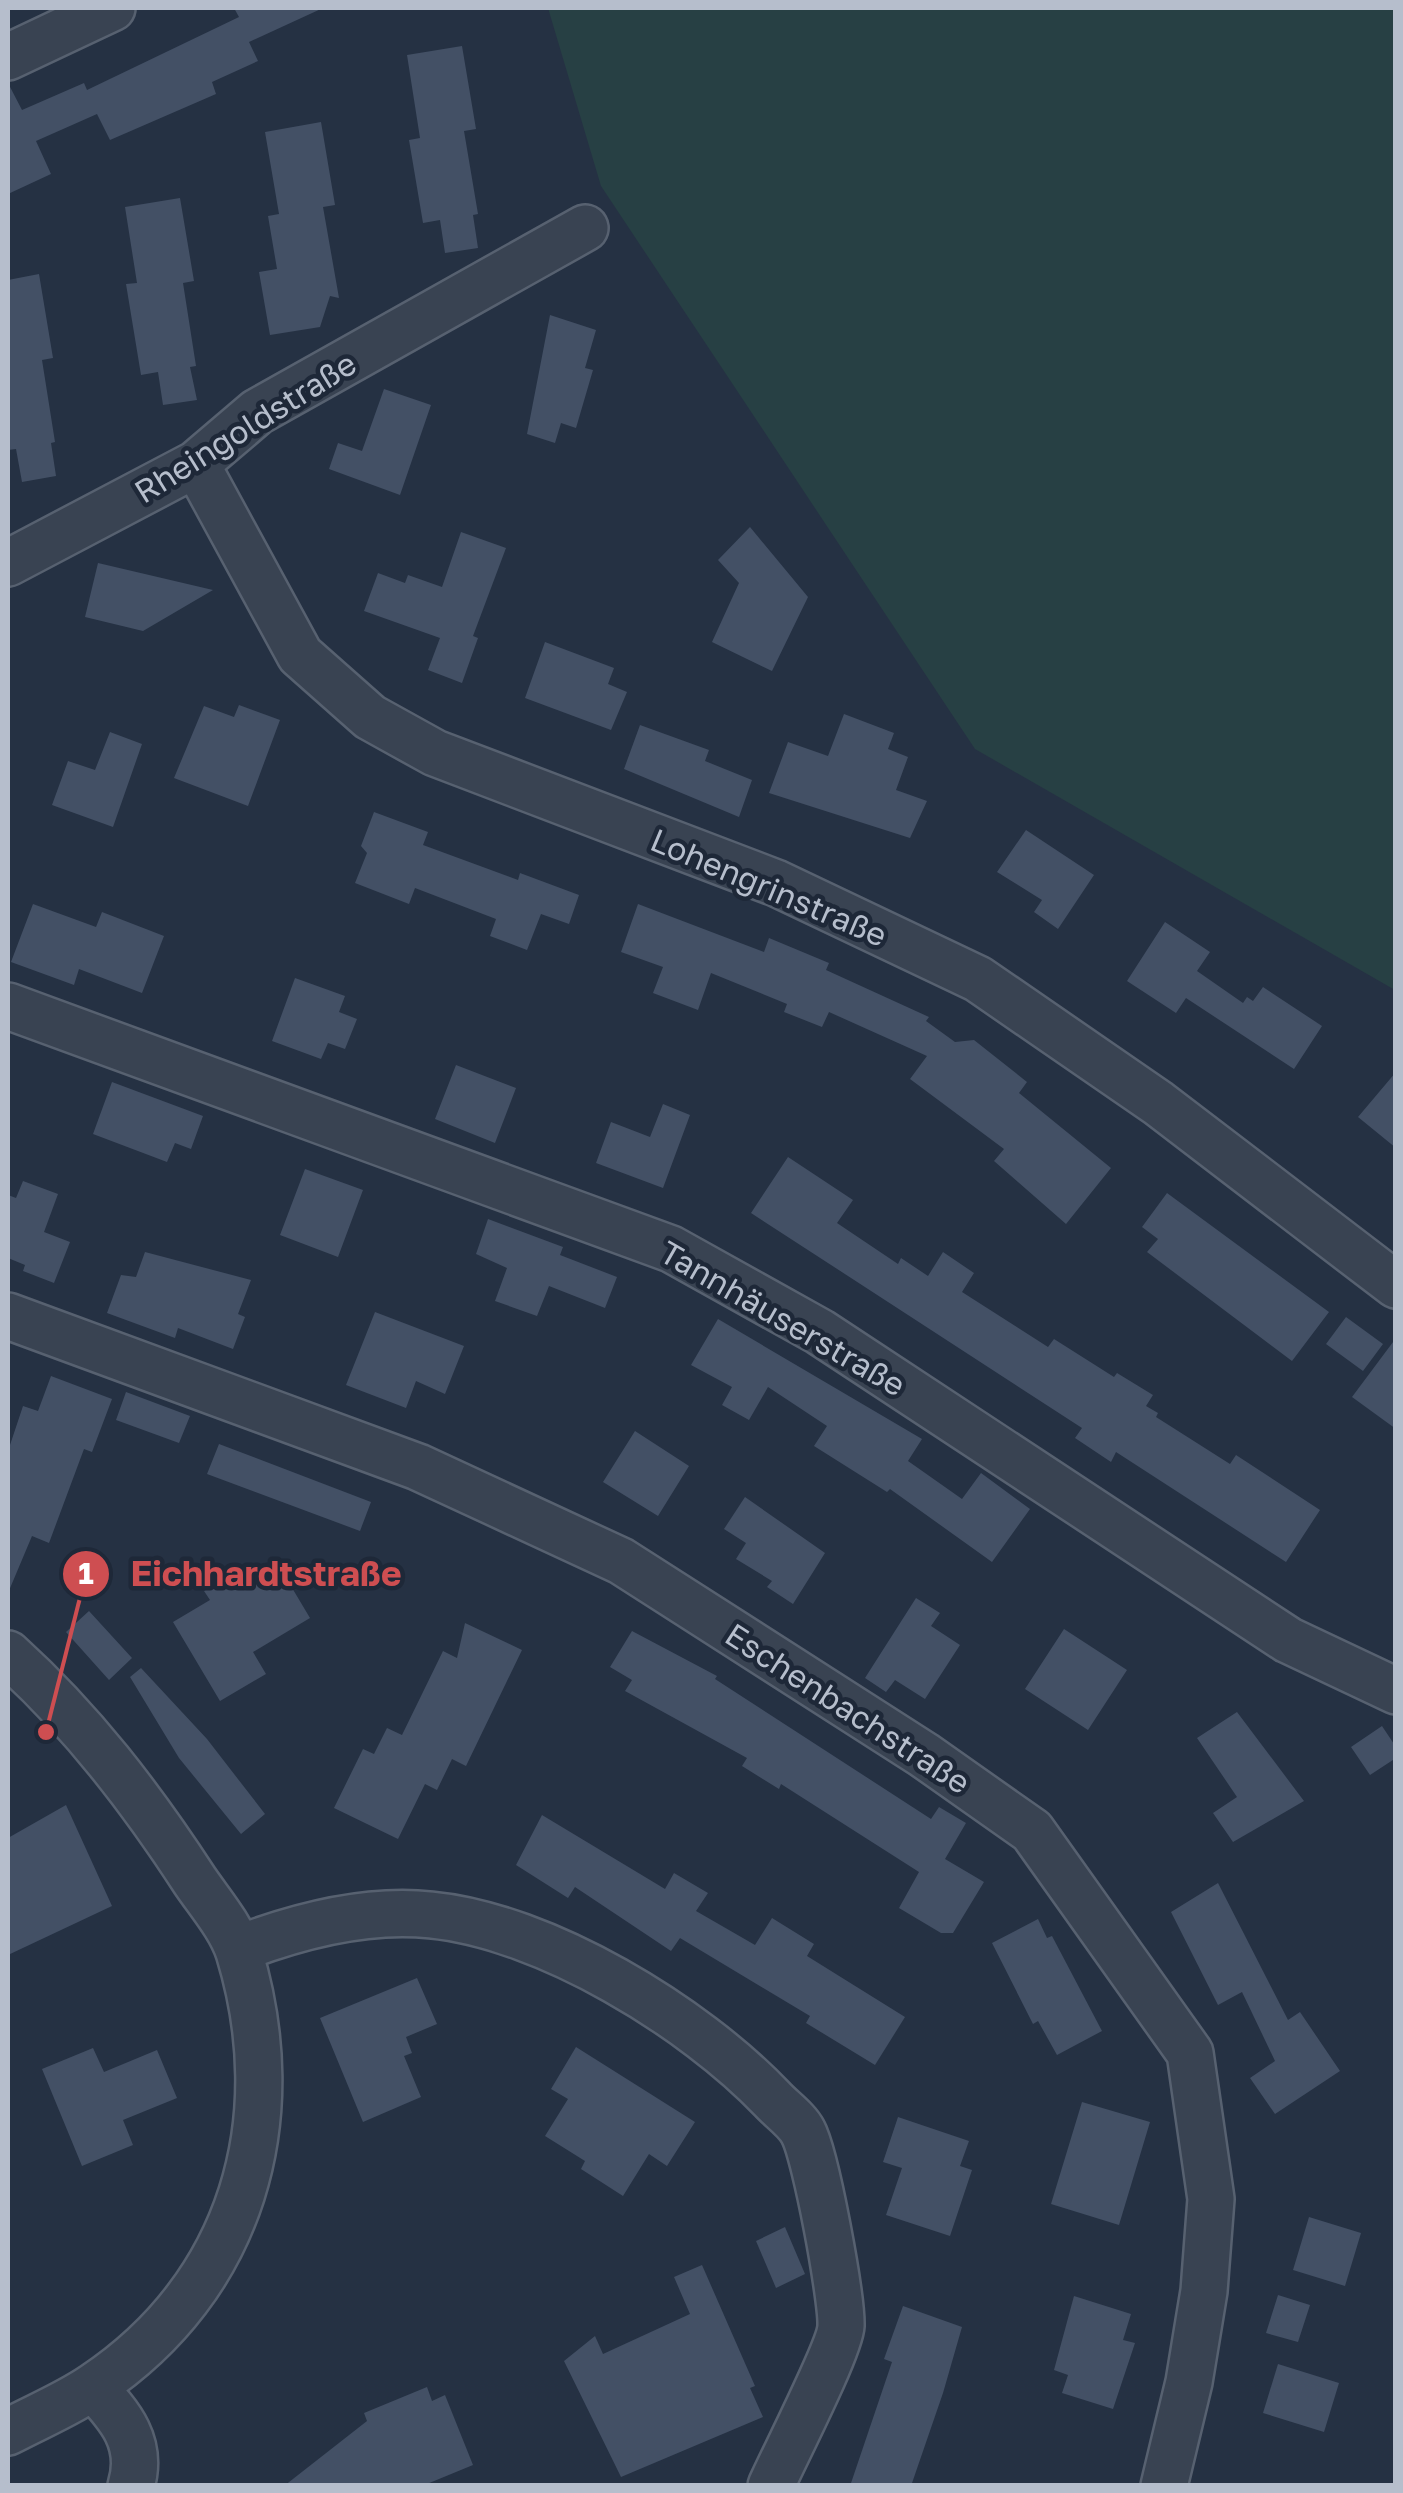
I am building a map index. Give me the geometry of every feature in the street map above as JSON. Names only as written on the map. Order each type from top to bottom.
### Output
[{"type":"street","points":[[8,57],[112,8]]},
{"type":"street","name":"Rheingoldstraße","points":[[8,563],[196,464],[257,412],[585,228]]},
{"type":"street","name":"Lohengrinstraße","points":[[196,464],[300,655],[370,717],[434,754],[776,883],[978,980],[1158,1103],[1396,1285]]},
{"type":"street","name":"Tannhäuserstraße","points":[[8,1006],[672,1249],[820,1332],[1288,1640],[1396,1691]]},
{"type":"street","name":"Eschenbachstraße","points":[[8,1316],[418,1467],[621,1561],[924,1755],[1032,1831],[1190,2053],[1211,2200],[1192,2364],[1164,2486]]},
{"type":"street","points":[[8,1654],[100,1748],[158,1823],[238,1950],[257,2050],[260,2129],[244,2196],[216,2254],[176,2310],[128,2360],[92,2387],[8,2432]]},
{"type":"street","points":[[238,1950],[292,1928],[379,1916],[431,1914],[522,1935],[665,2010],[739,2064],[803,2132],[822,2204],[842,2328],[772,2486]]},
{"type":"street","points":[[92,2387],[128,2424],[136,2469],[131,2486]]},
{"type":"green space","points":[[548,8],[1395,8],[1395,990],[975,749],[601,186]]},
{"type":"building","points":[[234,8],[323,8],[249,42],[258,61],[212,82],[216,94],[110,140],[97,114],[36,141],[51,174],[8,194],[8,83],[22,110],[84,83],[87,90],[239,17]]},
{"type":"building","points":[[462,46],[476,129],[464,131],[478,214],[473,215],[478,248],[445,253],[440,220],[423,223],[409,140],[420,138],[407,55]]},
{"type":"building","points":[[321,122],[335,205],[323,207],[339,298],[330,296],[320,327],[270,335],[259,272],[277,269],[268,216],[279,214],[265,132]]},
{"type":"building","points":[[180,198],[194,281],[183,283],[196,366],[190,367],[197,400],[163,405],[158,372],[141,375],[126,284],[137,283],[125,207]]},
{"type":"building","points":[[39,274],[53,358],[42,360],[55,442],[51,443],[56,476],[22,482],[16,449],[8,450],[8,280]]},
{"type":"building","points":[[550,315],[596,330],[585,368],[593,370],[576,428],[561,423],[555,443],[527,434]]},
{"type":"building","points":[[384,389],[431,405],[400,495],[329,469],[338,443],[362,451]]},
{"type":"building","points":[[750,527],[808,597],[772,671],[712,642],[739,583],[718,560]]},
{"type":"building","points":[[461,532],[506,548],[473,636],[478,638],[462,683],[428,670],[440,638],[364,611],[378,573],[405,583],[408,575],[442,587]]},
{"type":"building","points":[[98,563],[213,590],[143,631],[85,617]]},
{"type":"building","points":[[545,642],[614,668],[608,684],[627,692],[611,730],[525,698]]},
{"type":"building","points":[[239,705],[280,720],[248,806],[174,778],[204,706],[234,717]]},
{"type":"building","points":[[844,714],[894,733],[888,749],[908,757],[896,790],[927,801],[910,838],[769,793],[788,742],[828,756]]},
{"type":"building","points":[[640,725],[709,750],[705,761],[752,780],[739,817],[624,769]]},
{"type":"building","points":[[110,732],[142,744],[113,827],[52,805],[68,761],[95,770]]},
{"type":"building","points":[[374,812],[428,832],[423,845],[518,880],[520,873],[579,895],[569,924],[541,914],[527,950],[490,936],[496,919],[415,888],[409,904],[355,883],[367,853],[361,846]]},
{"type":"building","points":[[1026,830],[1094,875],[1058,929],[1034,912],[1042,900],[997,872]]},
{"type":"building","points":[[33,904],[96,927],[102,912],[164,936],[142,993],[79,969],[74,985],[11,962]]},
{"type":"building","points":[[638,904],[764,952],[769,938],[829,963],[826,970],[929,1017],[926,1021],[955,1042],[974,1040],[1027,1082],[1019,1093],[1111,1168],[1066,1224],[994,1161],[1004,1149],[910,1079],[927,1056],[829,1012],[822,1027],[784,1012],[787,1004],[711,973],[698,1010],[653,993],[663,967],[621,952]]},
{"type":"building","points":[[1165,922],[1210,952],[1197,971],[1243,1003],[1247,997],[1253,1001],[1263,987],[1322,1026],[1294,1069],[1186,998],[1176,1013],[1127,981]]},
{"type":"building","points":[[295,978],[345,996],[339,1012],[357,1019],[345,1049],[328,1043],[321,1059],[272,1041]]},
{"type":"building","points":[[456,1065],[516,1088],[495,1143],[435,1119]]},
{"type":"building","points":[[1396,1072],[1396,1148],[1358,1117]]},
{"type":"building","points":[[112,1082],[203,1116],[191,1149],[175,1143],[167,1162],[93,1134]]},
{"type":"building","points":[[663,1104],[690,1115],[663,1188],[596,1163],[611,1122],[650,1137]]},
{"type":"building","points":[[788,1157],[853,1200],[837,1223],[898,1264],[901,1258],[928,1276],[943,1252],[974,1273],[962,1292],[1048,1347],[1054,1339],[1114,1377],[1117,1373],[1153,1395],[1146,1406],[1158,1413],[1156,1417],[1230,1464],[1236,1455],[1320,1510],[1286,1562],[1116,1452],[1111,1462],[1075,1438],[1082,1428],[751,1213]]},
{"type":"building","points":[[305,1169],[363,1190],[338,1257],[280,1235]]},
{"type":"building","points":[[23,1181],[58,1194],[44,1232],[70,1242],[54,1283],[23,1271],[25,1265],[8,1258],[8,1195],[16,1198]]},
{"type":"building","points":[[1167,1193],[1329,1312],[1292,1361],[1147,1252],[1158,1239],[1142,1227]]},
{"type":"building","points":[[488,1219],[563,1247],[560,1255],[617,1277],[605,1308],[549,1286],[537,1316],[495,1301],[507,1268],[476,1254]]},
{"type":"building","points":[[145,1252],[251,1280],[238,1314],[245,1317],[233,1349],[178,1328],[175,1338],[107,1313],[121,1275],[136,1277]]},
{"type":"building","points":[[375,1312],[464,1346],[445,1394],[416,1381],[406,1408],[346,1385]]},
{"type":"building","points":[[1346,1317],[1383,1344],[1363,1371],[1326,1344]]},
{"type":"building","points":[[718,1319],[922,1439],[908,1461],[962,1499],[981,1473],[1030,1509],[992,1562],[890,1489],[887,1492],[814,1446],[827,1426],[768,1387],[749,1420],[722,1405],[732,1387],[691,1365]]},
{"type":"building","points":[[1396,1338],[1396,1429],[1352,1397]]},
{"type":"building","points":[[51,1376],[112,1399],[92,1452],[84,1449],[49,1543],[32,1536],[8,1593],[8,1451],[23,1406],[38,1411]]},
{"type":"building","points":[[126,1392],[190,1416],[179,1443],[116,1420]]},
{"type":"building","points":[[635,1431],[689,1466],[658,1516],[603,1482]]},
{"type":"building","points":[[219,1444],[371,1502],[360,1531],[207,1474]]},
{"type":"building","points":[[745,1497],[825,1553],[793,1604],[767,1587],[772,1581],[736,1559],[746,1543],[724,1529]]},
{"type":"building","points":[[276,1561],[310,1618],[253,1652],[266,1674],[220,1701],[173,1622],[210,1600],[204,1591],[233,1574],[239,1583]]},
{"type":"building","points":[[916,1598],[940,1613],[931,1626],[960,1645],[925,1699],[895,1680],[886,1692],[865,1678]]},
{"type":"building","points":[[89,1611],[132,1658],[109,1680],[66,1632]]},
{"type":"building","points":[[465,1623],[522,1650],[466,1766],[452,1759],[437,1790],[425,1784],[398,1839],[334,1808],[363,1749],[374,1754],[387,1728],[402,1735],[443,1651],[457,1658]]},
{"type":"building","points":[[1064,1629],[1127,1670],[1088,1730],[1025,1689]]},
{"type":"building","points":[[632,1631],[717,1676],[715,1679],[931,1819],[939,1807],[966,1823],[945,1859],[984,1882],[953,1933],[941,1933],[899,1908],[919,1872],[781,1784],[779,1789],[742,1766],[747,1758],[625,1691],[632,1680],[610,1667]]},
{"type":"building","points":[[141,1668],[207,1739],[265,1814],[241,1834],[179,1758],[130,1677]]},
{"type":"building","points":[[1237,1712],[1304,1801],[1233,1842],[1213,1813],[1237,1797],[1197,1738]]},
{"type":"building","points":[[1382,1726],[1396,1747],[1396,1758],[1370,1775],[1351,1747]]},
{"type":"building","points":[[66,1805],[112,1906],[8,1955],[8,1838]]},
{"type":"building","points":[[542,1815],[665,1889],[674,1873],[708,1893],[696,1911],[755,1945],[772,1918],[814,1944],[807,1956],[905,2017],[875,2065],[806,2023],[810,2016],[680,1938],[671,1951],[575,1887],[568,1898],[516,1865]]},
{"type":"building","points":[[1218,1883],[1288,2020],[1300,2012],[1340,2071],[1275,2114],[1250,2078],[1275,2061],[1242,1992],[1218,2005],[1171,1912]]},
{"type":"building","points":[[1038,1919],[1047,1938],[1052,1936],[1102,2031],[1057,2055],[1038,2021],[1033,2024],[992,1943]]},
{"type":"building","points":[[417,1978],[437,2024],[406,2037],[412,2053],[404,2056],[421,2097],[363,2122],[320,2018]]},
{"type":"building","points":[[576,2047],[695,2122],[667,2166],[649,2154],[623,2196],[581,2169],[585,2161],[545,2136],[568,2099],[551,2089]]},
{"type":"building","points":[[93,2048],[104,2072],[157,2050],[177,2098],[123,2120],[133,2145],[82,2166],[42,2069]]},
{"type":"building","points":[[1082,2102],[1150,2122],[1119,2225],[1051,2204]]},
{"type":"building","points":[[898,2117],[969,2141],[960,2166],[972,2170],[950,2236],[886,2215],[902,2168],[883,2162]]},
{"type":"building","points":[[1309,2217],[1361,2233],[1345,2286],[1293,2270]]},
{"type":"building","points":[[785,2227],[805,2274],[776,2288],[756,2241]]},
{"type":"building","points":[[702,2265],[755,2386],[750,2388],[763,2417],[621,2477],[564,2361],[595,2336],[603,2354],[690,2314],[674,2277]]},
{"type":"building","points":[[1278,2295],[1310,2305],[1298,2342],[1266,2333]]},
{"type":"building","points":[[1074,2296],[1131,2314],[1123,2340],[1135,2343],[1113,2409],[1062,2393],[1068,2375],[1054,2370]]},
{"type":"building","points":[[903,2306],[962,2327],[943,2393],[911,2486],[850,2486],[892,2362],[884,2359]]},
{"type":"building","points":[[1278,2364],[1339,2383],[1324,2432],[1263,2413]]},
{"type":"building","points":[[427,2387],[432,2401],[445,2395],[473,2465],[422,2486],[284,2486],[367,2421],[364,2413]]},
{"type":"place","name":"Eichhardtstraße","points":[[46,1732]]}]
